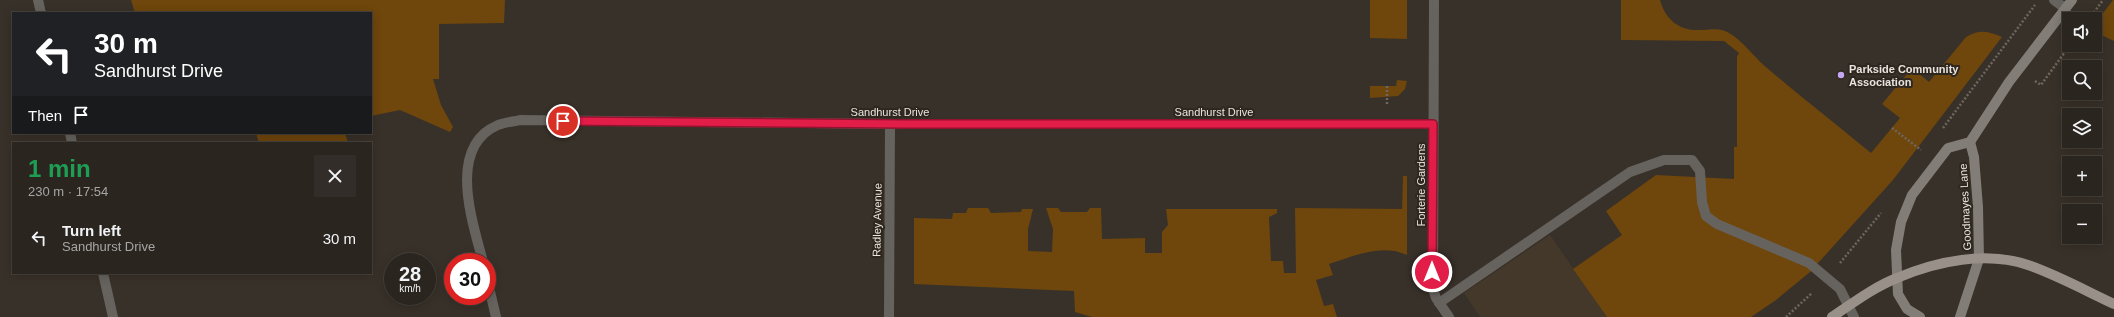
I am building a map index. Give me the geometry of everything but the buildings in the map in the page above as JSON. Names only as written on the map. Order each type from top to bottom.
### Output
[{"type":"main road","points":[[1920,317],[1907,308],[1898,294],[1896,250],[1901,222],[1912,195],[1948,148],[1970,142],[2009,82],[2072,0]]},
{"type":"main road","name":"Goodmayes Lane","points":[[1960,317],[1979,259],[1974,156],[1970,142]]},
{"type":"main road","points":[[1832,317],[1897,278],[1955,261],[1979,259],[2007,261],[2028,265],[2114,304]]},
{"type":"street","points":[[38,0],[41,12]]},
{"type":"street","name":"Forterie Gardens","points":[[1434,0],[1432,272],[1433,289],[1439,303],[1449,317]]},
{"type":"street","points":[[2054,0],[2066,9]]},
{"type":"street","name":"Sandhurst Drive","points":[[481,253],[467,196],[466,179],[474,149],[483,135],[498,125],[520,120],[890,124],[1433,124]]},
{"type":"street","name":"Radley Avenue","points":[[889,317],[890,124]]},
{"type":"street","points":[[1439,303],[1630,172],[1664,160],[1692,160],[1700,171],[1702,202],[1706,216],[1717,224],[1809,263],[1840,289],[1854,317]]},
{"type":"street","points":[[103,274],[113,317]]},
{"type":"street","points":[[493,305],[496,317]]},
{"type":"path","points":[[2094,12],[2103,0]]},
{"type":"path","points":[[2035,81],[2041,85],[2065,52]]},
{"type":"path","points":[[1892,128],[1924,153]]},
{"type":"shaded area","points":[[131,0],[505,0],[504,23],[439,24],[439,79],[433,79],[441,105],[453,127],[450,132],[400,110],[372,116],[372,12],[135,12]]},
{"type":"shaded area","points":[[1370,0],[1407,0],[1407,39],[1370,38]]},
{"type":"shaded area","points":[[1621,0],[1660,0],[1665,13],[1679,26],[1692,30],[1718,29],[1726,31],[1739,40],[1767,68],[1793,90],[1871,153],[1900,118],[1882,104],[1912,68],[1929,82],[1966,37],[1971,34],[1984,32],[2002,37],[1893,180],[1810,272],[1776,300],[1751,317],[1607,317],[1573,269],[1622,235],[1606,211],[1656,175],[1734,179],[1734,147],[1737,147],[1737,57],[1739,53],[1724,41],[1621,40]]},
{"type":"shaded area","points":[[2114,0],[2114,41],[2102,35],[2102,15]]},
{"type":"shaded area","points":[[1397,80],[1407,81],[1405,89],[1398,96],[1370,98],[1370,86],[1396,86]]},
{"type":"shaded area","points":[[256,134],[345,134],[348,142],[259,142]]},
{"type":"shaded area","points":[[1403,176],[1407,176],[1407,255],[1388,250],[1378,250],[1358,254],[1329,264],[1333,275],[1316,280],[1324,306],[1333,304],[1337,317],[1092,317],[1075,312],[1074,291],[914,284],[914,218],[952,219],[953,213],[966,213],[968,208],[988,208],[991,213],[1021,212],[1022,209],[1033,209],[1028,229],[1028,251],[1052,252],[1053,229],[1046,208],[1058,208],[1061,212],[1087,212],[1090,208],[1101,208],[1102,239],[1145,238],[1145,253],[1162,253],[1162,232],[1168,225],[1166,209],[1277,209],[1277,213],[1269,217],[1271,261],[1283,261],[1284,273],[1296,273],[1295,208],[1402,209]]},
{"type":"shaded area","points":[[1550,235],[1607,317],[1480,317],[1464,293]]},
{"type":"place","name":"Parkside Community Association","points":[[1841,75]]},
{"type":"route","points":[[563,121],[905,124],[1433,124],[1432,272]]}]
